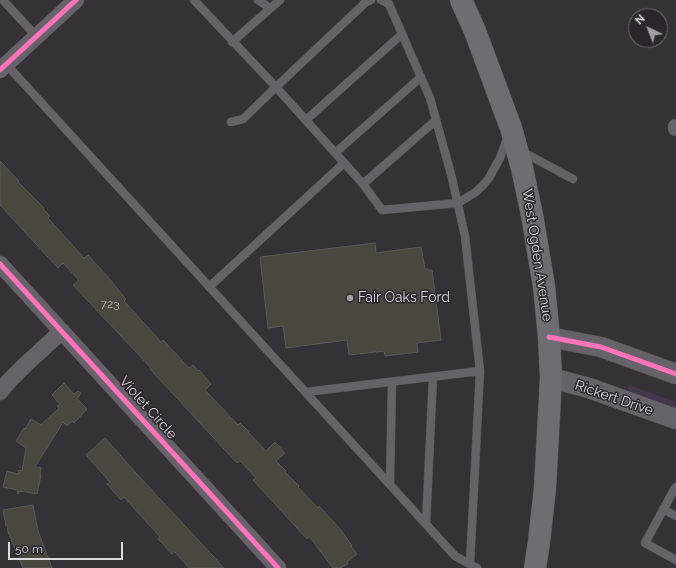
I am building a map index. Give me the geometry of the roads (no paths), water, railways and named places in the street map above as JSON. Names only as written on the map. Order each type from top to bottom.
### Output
[{"type":"main road","name":"West Ogden Avenue","points":[[461,0],[475,31],[511,128],[522,168],[532,215],[544,286],[551,378],[545,488],[535,568]]},
{"type":"street","points":[[3,67],[76,0]]},
{"type":"street","name":"Violet Circle","points":[[0,264],[278,568]]},
{"type":"street","points":[[0,392],[24,366],[62,331]]},
{"type":"street","points":[[549,337],[601,347],[676,374]]},
{"type":"street","name":"Rickert Drive","points":[[551,378],[589,388],[676,420]]},
{"type":"lane","points":[[3,0],[36,36]]},
{"type":"lane","points":[[194,0],[306,120],[363,184],[382,210],[458,203],[476,192],[489,178],[500,158],[511,128]]},
{"type":"lane","points":[[258,0],[270,8]]},
{"type":"lane","points":[[232,42],[280,0]]},
{"type":"lane","points":[[231,122],[243,119],[366,2],[371,0]]},
{"type":"lane","points":[[3,67],[210,287],[455,556],[474,566],[480,371],[465,236],[452,178],[430,98],[389,4],[381,0]]},
{"type":"lane","points":[[306,120],[402,34]]},
{"type":"lane","points":[[335,153],[421,77]]},
{"type":"lane","points":[[363,184],[436,120]]},
{"type":"lane","points":[[517,149],[573,179]]},
{"type":"lane","points":[[210,287],[344,163]]},
{"type":"lane","points":[[306,392],[480,371]]},
{"type":"lane","points":[[426,524],[433,377]]},
{"type":"lane","points":[[390,484],[392,382]]},
{"type":"lane","points":[[676,487],[645,543],[676,560]]},
{"type":"lane","points":[[663,509],[676,516]]},
{"type":"place","name":"Fair Oaks Ford","points":[[350,298]]}]
